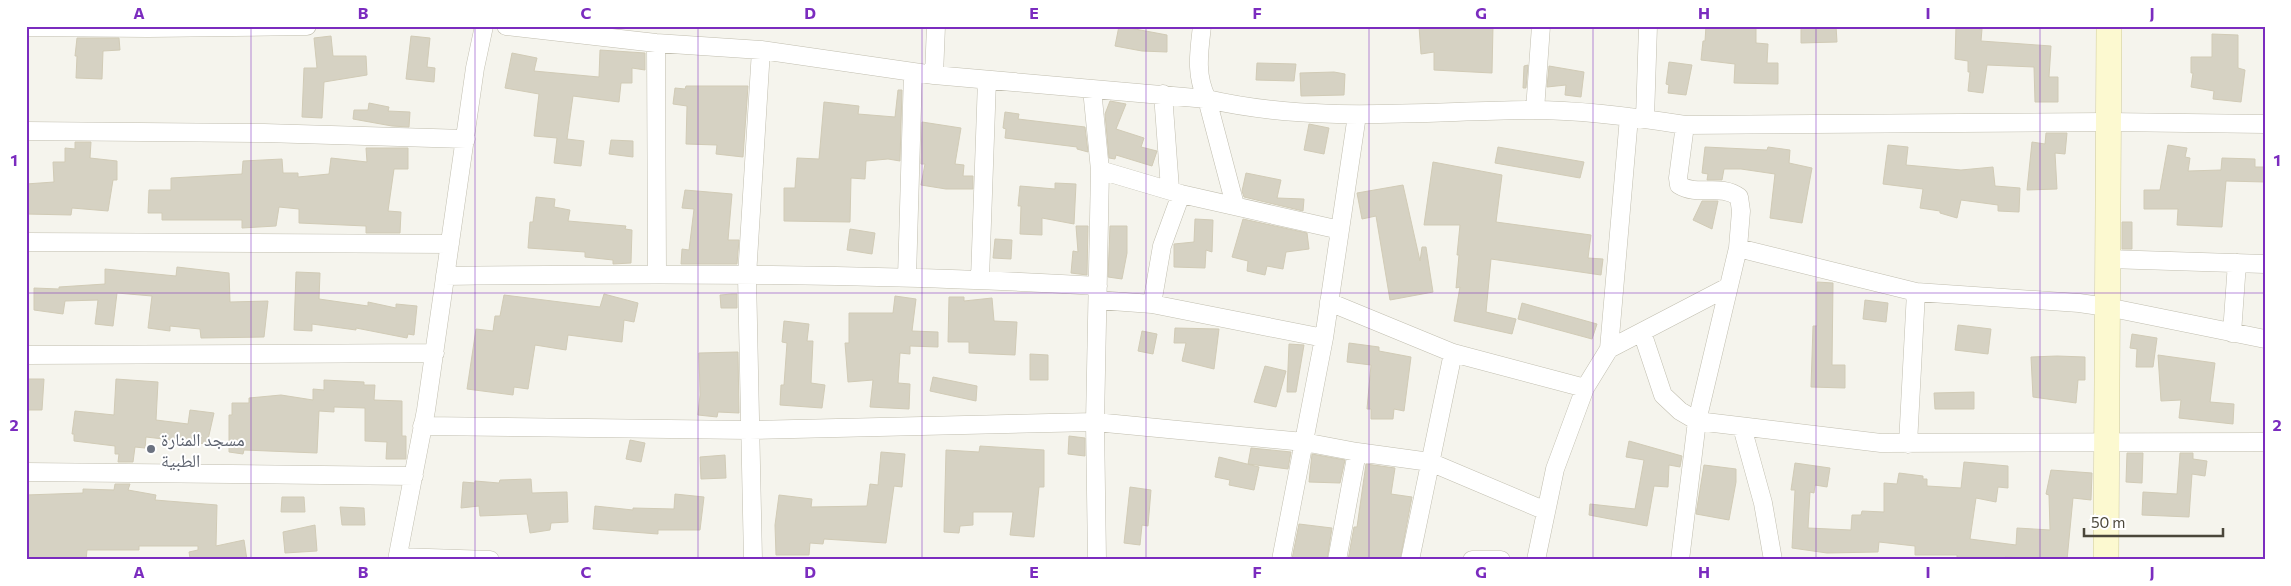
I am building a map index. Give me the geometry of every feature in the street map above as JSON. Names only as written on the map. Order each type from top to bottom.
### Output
[{"type":"street","points":[[26,27],[308,26]]},
{"type":"street","points":[[484,26],[475,68],[434,354],[414,476],[397,558],[490,560]]},
{"type":"street","points":[[506,26],[656,43],[761,50],[934,75],[1163,94],[1207,99],[1235,105],[1357,116],[1535,110],[1637,117],[1685,125],[2108,122],[2265,124]]},
{"type":"street","points":[[934,75],[936,26]]},
{"type":"street","points":[[1202,26],[1198,69],[1200,85],[1207,99],[1235,205]]},
{"type":"street","points":[[1535,110],[1541,26]]},
{"type":"street","points":[[1536,560],[1556,469],[1585,388],[1608,349],[1648,26]]},
{"type":"street","points":[[2106,560],[2109,26]]},
{"type":"street","points":[[656,43],[656,274]]},
{"type":"street","points":[[753,560],[747,276],[761,50]]},
{"type":"street","points":[[907,277],[913,72]]},
{"type":"street","points":[[980,279],[987,80]]},
{"type":"street","points":[[1092,89],[1100,170],[1095,422],[1098,560]]},
{"type":"street","points":[[1152,304],[1162,246],[1176,192],[1163,94]]},
{"type":"street","points":[[1282,560],[1324,338],[1357,116]]},
{"type":"street","points":[[1680,560],[1697,421],[1738,248],[1741,211],[1738,197],[1730,190],[1686,190],[1679,186],[1678,178],[1685,125]]},
{"type":"street","points":[[26,131],[264,133],[466,139]]},
{"type":"street","points":[[1100,170],[1176,192],[1340,230]]},
{"type":"street","points":[[26,242],[450,244]]},
{"type":"street","points":[[1738,248],[1916,292],[2054,300],[2108,307],[2265,339]]},
{"type":"street","points":[[2108,259],[2265,264]]},
{"type":"street","points":[[2232,333],[2236,263]]},
{"type":"street","points":[[445,276],[656,274],[980,279],[1098,293],[1324,338]]},
{"type":"street","points":[[1608,349],[1728,287]]},
{"type":"street","points":[[1908,444],[1916,292]]},
{"type":"street","points":[[1329,302],[1453,353],[1585,388]]},
{"type":"street","points":[[1642,332],[1663,395],[1680,411],[1697,421],[1880,443],[2265,442]]},
{"type":"street","points":[[1410,560],[1453,353]]},
{"type":"street","points":[[26,355],[434,354]]},
{"type":"street","points":[[422,426],[749,430],[1095,422],[1304,442],[1357,452],[1430,462],[1546,510]]},
{"type":"street","points":[[1742,427],[1763,503],[1773,560]]},
{"type":"street","points":[[1338,560],[1357,452]]},
{"type":"street","points":[[26,472],[414,476]]},
{"type":"street","points":[[1472,560],[1501,560]]},
{"type":"building","points":[[1119,26],[1167,35],[1167,52],[1142,51],[1115,46]]},
{"type":"building","points":[[1419,26],[1493,26],[1492,73],[1434,70],[1434,52],[1421,54]]},
{"type":"building","points":[[1706,26],[1756,26],[1756,43],[1768,44],[1767,63],[1778,63],[1778,84],[1734,83],[1735,64],[1701,60]]},
{"type":"building","points":[[1801,26],[1836,26],[1837,42],[1801,43]]},
{"type":"building","points":[[1956,26],[1979,26],[1979,29],[1982,29],[1981,41],[2051,46],[2049,77],[2058,77],[2058,102],[2035,102],[2034,67],[1987,65],[1983,93],[1968,91],[1970,72],[1968,72],[1968,61],[1955,59]]},
{"type":"building","points":[[2212,34],[2238,35],[2238,68],[2245,70],[2241,102],[2213,99],[2214,91],[2191,87],[2193,73],[2191,73],[2191,57],[2212,57]]},
{"type":"building","points":[[331,36],[333,56],[366,56],[367,75],[324,82],[322,118],[302,117],[304,68],[317,68],[314,38]]},
{"type":"building","points":[[411,36],[430,38],[427,67],[435,68],[434,82],[406,79]]},
{"type":"building","points":[[77,38],[119,38],[120,50],[103,51],[102,79],[76,78],[77,56],[75,56]]},
{"type":"building","points":[[600,50],[645,53],[645,70],[632,68],[632,83],[621,83],[619,102],[573,96],[567,139],[584,141],[581,166],[554,163],[557,138],[534,136],[539,94],[505,88],[512,53],[537,58],[534,71],[599,77]]},
{"type":"building","points":[[1669,62],[1692,65],[1686,95],[1668,93],[1669,85],[1666,84]]},
{"type":"building","points":[[1257,63],[1296,64],[1294,81],[1256,80]]},
{"type":"building","points":[[1528,65],[1526,88],[1523,88],[1524,66]]},
{"type":"building","points":[[1549,66],[1584,72],[1581,97],[1565,95],[1566,85],[1547,87]]},
{"type":"building","points":[[1334,72],[1345,74],[1344,95],[1301,96],[1300,73]]},
{"type":"building","points":[[686,86],[748,86],[743,157],[716,154],[717,145],[686,144],[687,106],[673,104],[675,88],[685,89]]},
{"type":"building","points":[[898,90],[902,90],[900,161],[888,159],[866,161],[865,179],[851,178],[850,222],[784,221],[784,188],[795,188],[797,158],[819,159],[824,102],[859,106],[858,114],[895,117]]},
{"type":"building","points":[[1110,101],[1126,104],[1116,129],[1144,138],[1141,147],[1157,151],[1152,166],[1116,155],[1115,159],[1109,158],[1105,114]]},
{"type":"building","points":[[369,103],[389,107],[388,111],[410,112],[409,127],[353,119],[354,110],[368,110]]},
{"type":"building","points":[[1005,112],[1019,114],[1018,119],[1085,127],[1088,152],[1077,149],[1077,147],[1005,138],[1006,129],[1003,128]]},
{"type":"building","points":[[922,122],[961,128],[955,164],[964,165],[963,176],[973,176],[973,189],[946,189],[921,185],[925,164],[921,164]]},
{"type":"building","points":[[1309,124],[1329,128],[1324,154],[1304,150]]},
{"type":"building","points":[[2046,133],[2067,133],[2065,154],[2055,153],[2057,189],[2027,190],[2032,142],[2045,144]]},
{"type":"building","points":[[611,140],[633,141],[633,157],[609,154]]},
{"type":"building","points":[[75,142],[91,142],[90,158],[117,161],[117,180],[113,180],[108,211],[72,208],[71,215],[26,214],[26,184],[54,182],[53,162],[65,162],[65,148],[75,149]]},
{"type":"building","points":[[1888,145],[1908,147],[1906,165],[1961,170],[1993,167],[1995,186],[2020,188],[2019,212],[1998,211],[1998,205],[1961,200],[1957,218],[1940,213],[1940,211],[1920,208],[1923,189],[1883,184]]},
{"type":"building","points":[[2168,145],[2187,148],[2185,157],[2190,158],[2188,171],[2221,170],[2222,158],[2255,159],[2255,167],[2265,167],[2265,182],[2226,181],[2222,227],[2177,225],[2178,209],[2144,209],[2144,190],[2160,190]]},
{"type":"building","points":[[1498,147],[1584,162],[1580,178],[1495,163]]},
{"type":"building","points":[[1705,147],[1767,150],[1768,147],[1790,150],[1789,163],[1812,168],[1802,223],[1770,218],[1775,174],[1741,169],[1724,169],[1722,180],[1707,180],[1708,174],[1702,173]]},
{"type":"building","points":[[366,148],[408,148],[408,169],[394,169],[388,211],[401,212],[400,233],[366,233],[366,226],[299,223],[299,209],[279,207],[276,226],[242,228],[242,220],[162,220],[162,213],[148,213],[149,190],[171,190],[171,178],[242,174],[243,161],[282,159],[283,173],[298,173],[298,177],[329,174],[331,158],[367,162]]},
{"type":"building","points":[[1433,162],[1502,175],[1496,222],[1591,235],[1588,258],[1603,259],[1601,275],[1491,259],[1486,312],[1516,319],[1512,334],[1454,321],[1460,287],[1456,288],[1460,225],[1424,225]]},
{"type":"building","points":[[1246,173],[1281,180],[1277,198],[1304,199],[1303,211],[1244,197],[1242,191]]},
{"type":"building","points":[[1055,183],[1076,184],[1074,224],[1042,218],[1042,235],[1020,234],[1021,206],[1018,206],[1020,186],[1055,189]]},
{"type":"building","points":[[1403,185],[1420,261],[1422,247],[1426,247],[1433,292],[1390,300],[1376,216],[1362,219],[1357,193]]},
{"type":"building","points":[[685,190],[732,194],[728,240],[739,240],[737,264],[681,264],[682,249],[689,250],[694,209],[682,208]]},
{"type":"building","points":[[536,197],[555,199],[554,207],[570,210],[568,221],[626,226],[625,229],[632,230],[631,263],[613,264],[613,260],[585,257],[585,252],[528,248],[530,222],[533,222]]},
{"type":"building","points":[[1702,201],[1718,201],[1712,229],[1693,220]]},
{"type":"building","points":[[1195,219],[1213,220],[1212,252],[1206,250],[1205,268],[1174,267],[1174,244],[1194,242]]},
{"type":"building","points":[[1243,219],[1307,233],[1309,249],[1286,252],[1283,269],[1267,266],[1265,275],[1247,271],[1248,261],[1232,257]]},
{"type":"building","points":[[2122,222],[2132,222],[2132,249],[2122,249]]},
{"type":"building","points":[[1076,226],[1088,226],[1087,275],[1071,273],[1073,251],[1078,252]]},
{"type":"building","points":[[1110,226],[1127,226],[1127,253],[1122,279],[1108,277]]},
{"type":"building","points":[[850,229],[875,233],[872,254],[847,250]]},
{"type":"building","points":[[995,239],[1012,240],[1011,259],[993,258]]},
{"type":"building","points":[[177,267],[229,273],[230,302],[268,301],[264,337],[201,338],[200,329],[170,326],[170,331],[148,328],[152,296],[117,293],[113,326],[95,324],[98,300],[65,301],[63,314],[34,310],[34,288],[59,289],[59,287],[105,284],[105,269],[176,276]]},
{"type":"building","points":[[296,272],[320,273],[319,299],[368,306],[368,302],[396,308],[396,304],[417,306],[414,335],[408,334],[407,338],[356,328],[356,330],[312,324],[312,331],[294,330]]},
{"type":"building","points":[[1817,282],[1833,283],[1832,365],[1845,365],[1845,388],[1811,387],[1813,326],[1817,326]]},
{"type":"building","points":[[604,294],[638,303],[634,322],[624,320],[622,342],[568,335],[566,350],[535,345],[528,389],[514,387],[513,395],[467,389],[476,329],[493,331],[495,316],[500,316],[504,295],[600,307]]},
{"type":"building","points":[[737,294],[737,308],[721,308],[720,295]]},
{"type":"building","points":[[895,296],[916,299],[912,331],[938,332],[938,347],[910,346],[910,354],[900,353],[898,383],[910,384],[909,409],[870,407],[873,380],[848,382],[845,343],[849,343],[849,313],[893,313]]},
{"type":"building","points":[[949,297],[964,297],[964,301],[992,298],[994,321],[1017,322],[1015,355],[969,353],[969,342],[948,342]]},
{"type":"building","points":[[1865,300],[1888,303],[1886,322],[1863,319]]},
{"type":"building","points":[[1522,303],[1597,324],[1592,339],[1518,319]]},
{"type":"building","points":[[784,321],[809,324],[807,341],[813,341],[811,383],[825,385],[822,408],[780,405],[781,385],[784,385],[787,343],[782,342]]},
{"type":"building","points":[[1958,325],[1991,329],[1988,354],[1955,350]]},
{"type":"building","points":[[1175,328],[1219,329],[1214,369],[1182,361],[1186,343],[1174,343]]},
{"type":"building","points":[[1142,331],[1157,334],[1153,354],[1138,351]]},
{"type":"building","points":[[2132,334],[2157,338],[2153,367],[2136,367],[2137,349],[2130,348]]},
{"type":"building","points":[[1349,343],[1379,347],[1379,351],[1411,357],[1404,411],[1394,409],[1393,419],[1371,419],[1371,409],[1367,409],[1371,365],[1347,362]]},
{"type":"building","points":[[1289,344],[1304,345],[1296,392],[1287,392]]},
{"type":"building","points":[[738,352],[739,413],[718,412],[717,417],[698,415],[700,395],[699,353]]},
{"type":"building","points":[[1030,354],[1048,355],[1048,380],[1030,380]]},
{"type":"building","points":[[2158,355],[2215,363],[2210,402],[2234,404],[2233,424],[2179,418],[2181,400],[2161,401]]},
{"type":"building","points":[[2031,357],[2085,357],[2085,380],[2078,380],[2076,403],[2033,397]]},
{"type":"building","points":[[1265,366],[1286,371],[1276,407],[1254,402]]},
{"type":"building","points":[[933,377],[977,386],[976,401],[930,391]]},
{"type":"building","points":[[26,379],[44,379],[42,410],[26,410]]},
{"type":"building","points":[[116,379],[158,382],[156,420],[188,424],[190,410],[214,413],[207,444],[146,437],[145,448],[135,447],[133,462],[118,462],[119,454],[115,454],[115,446],[74,441],[74,434],[72,434],[75,411],[114,415]]},
{"type":"building","points":[[324,380],[364,382],[364,385],[375,385],[374,400],[402,401],[402,436],[406,436],[406,459],[386,459],[387,442],[365,441],[365,408],[334,407],[334,412],[319,411],[317,453],[244,450],[243,454],[229,452],[229,415],[232,415],[232,403],[249,403],[249,398],[281,395],[313,400],[313,389],[324,390]]},
{"type":"building","points":[[1974,392],[1974,409],[1935,409],[1934,393]]},
{"type":"building","points":[[1069,436],[1085,438],[1085,456],[1068,454]]},
{"type":"building","points":[[630,440],[645,443],[641,462],[626,459]]},
{"type":"building","points":[[1629,441],[1682,456],[1680,467],[1669,465],[1668,487],[1654,486],[1647,526],[1589,515],[1590,504],[1635,509],[1644,460],[1626,457]]},
{"type":"building","points":[[980,446],[1044,450],[1044,487],[1039,487],[1034,537],[1010,535],[1013,512],[973,512],[973,525],[960,526],[959,533],[944,532],[946,450],[979,452]]},
{"type":"building","points":[[1251,448],[1291,452],[1288,469],[1248,464]]},
{"type":"building","points":[[881,452],[905,454],[902,487],[894,486],[886,543],[824,539],[823,544],[810,543],[809,555],[776,555],[775,525],[779,495],[812,499],[811,507],[867,506],[870,484],[878,485]]},
{"type":"building","points":[[2127,453],[2143,453],[2142,483],[2126,482]]},
{"type":"building","points":[[2180,453],[2193,453],[2193,459],[2207,461],[2205,476],[2192,474],[2189,517],[2142,515],[2143,492],[2177,494]]},
{"type":"building","points":[[1312,454],[1345,460],[1340,483],[1309,482]]},
{"type":"building","points":[[725,455],[726,478],[701,479],[700,457]]},
{"type":"building","points":[[1219,457],[1259,467],[1254,490],[1229,485],[1230,480],[1215,477]]},
{"type":"building","points":[[1964,462],[2008,466],[2008,488],[1998,487],[1996,502],[1976,498],[1970,539],[2016,545],[2017,528],[2050,530],[2049,495],[2046,494],[2051,470],[2092,473],[2091,500],[2073,498],[2067,560],[2005,557],[2005,560],[1971,560],[1957,558],[1957,555],[1915,555],[1915,546],[1879,542],[1878,552],[1827,553],[1792,548],[1795,490],[1791,490],[1795,463],[1830,468],[1827,487],[1815,485],[1814,493],[1810,492],[1808,528],[1851,530],[1852,515],[1861,515],[1862,511],[1884,512],[1884,483],[1897,484],[1899,473],[1923,476],[1923,479],[1927,479],[1927,486],[1961,488]]},
{"type":"building","points":[[1366,464],[1395,468],[1391,494],[1412,497],[1400,560],[1348,560],[1354,527],[1357,527]]},
{"type":"building","points":[[1704,465],[1736,469],[1736,482],[1729,520],[1696,514]]},
{"type":"building","points":[[531,479],[532,493],[567,492],[568,522],[551,523],[550,530],[530,533],[527,514],[480,516],[479,506],[461,508],[463,482],[499,483],[500,480]]},
{"type":"building","points":[[115,484],[130,484],[128,490],[156,495],[155,500],[217,505],[216,546],[244,540],[247,560],[190,558],[189,552],[198,550],[198,546],[139,546],[139,550],[87,550],[86,560],[26,560],[26,495],[83,493],[83,489],[114,490]]},
{"type":"building","points":[[1130,487],[1151,490],[1148,526],[1142,525],[1140,545],[1124,543]]},
{"type":"building","points":[[675,494],[704,497],[700,530],[658,530],[658,534],[593,529],[595,506],[633,510],[633,508],[674,509]]},
{"type":"building","points":[[282,497],[304,497],[305,512],[281,512]]},
{"type":"building","points":[[340,507],[364,508],[365,525],[342,525]]},
{"type":"building","points":[[1299,524],[1332,528],[1327,560],[1292,559]]},
{"type":"building","points":[[315,525],[317,551],[285,553],[283,532]]},
{"type":"place","name":"مسجد المنارة الطبية","points":[[151,449]]}]
